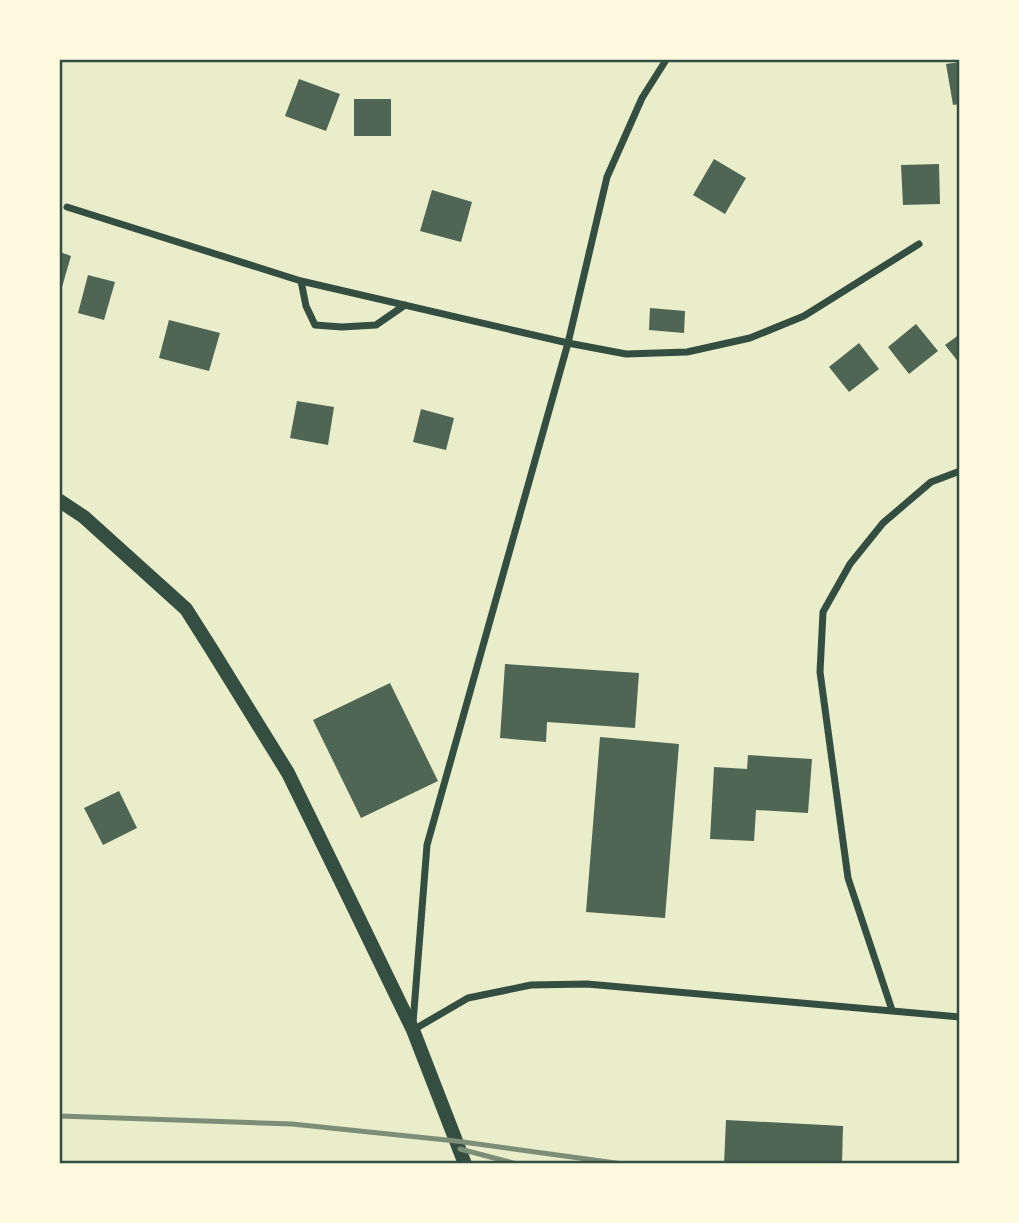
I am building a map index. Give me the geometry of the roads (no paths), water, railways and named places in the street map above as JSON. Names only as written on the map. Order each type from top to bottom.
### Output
[{"type":"main road","points":[[60,501],[84,517],[186,609],[288,773],[413,1030],[465,1164]]},
{"type":"street","points":[[413,1030],[427,845],[568,343],[607,177],[642,98],[666,60]]},
{"type":"street","points":[[67,207],[301,281],[626,354],[687,352],[750,338],[804,316],[919,244]]},
{"type":"street","points":[[301,281],[306,306],[315,325],[376,325],[405,305]]},
{"type":"street","points":[[892,1010],[848,878],[821,673],[823,612],[850,564],[883,523],[931,482],[960,471]]},
{"type":"street","points":[[413,1030],[468,998],[531,985],[587,985],[960,1017]]},
{"type":"railway","points":[[60,1116],[292,1124],[456,1141],[623,1164]]},
{"type":"railway","points":[[460,1149],[517,1164]]}]
